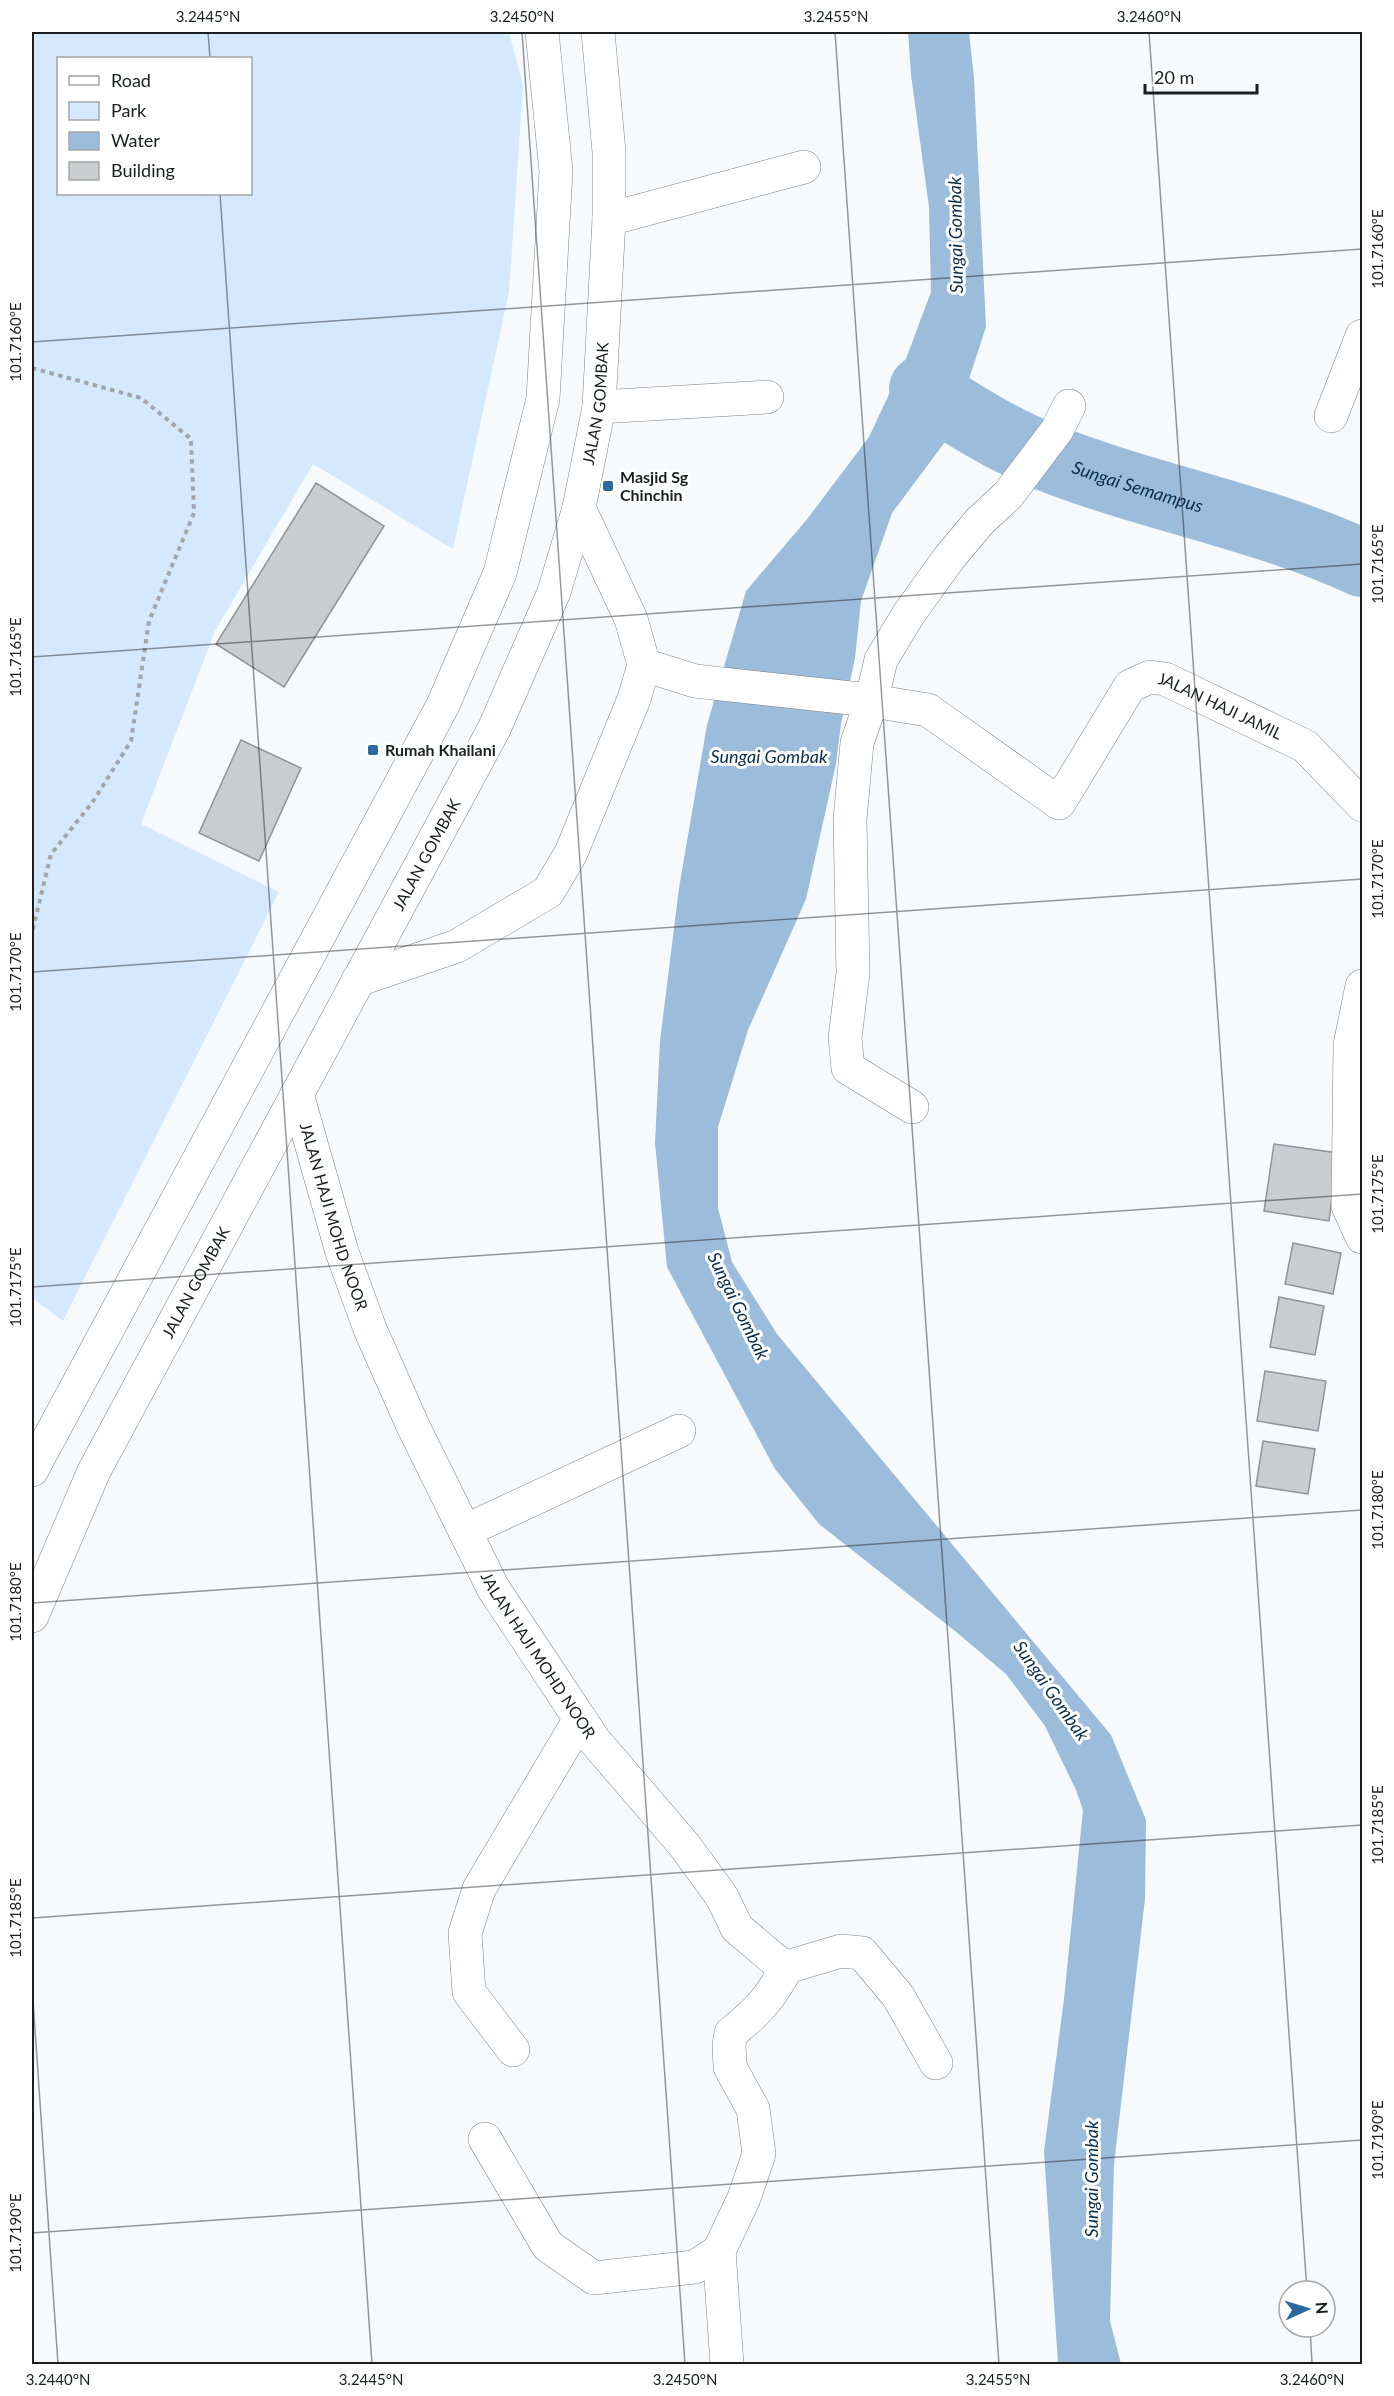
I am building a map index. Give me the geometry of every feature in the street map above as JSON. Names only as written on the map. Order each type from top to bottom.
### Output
[{"type":"street","points":[[32,1470],[443,705],[500,573],[543,399],[555,171],[542,32]]},
{"type":"street","name":"JALAN GOMBAK","points":[[32,1616],[94,1471],[494,729],[554,592],[579,508],[599,407],[609,219],[609,152],[598,32]]},
{"type":"street","points":[[609,219],[804,167]]},
{"type":"street","points":[[1331,416],[1362,336]]},
{"type":"street","points":[[599,407],[767,397]]},
{"type":"street","points":[[912,1107],[848,1068],[845,1038],[853,973],[850,820],[857,743],[866,701],[881,660],[908,615],[980,521],[1008,495],[1063,418]]},
{"type":"street","points":[[358,980],[457,946],[548,892],[571,853],[634,699],[644,665],[631,619],[579,508]]},
{"type":"street","points":[[644,665],[695,681],[866,701]]},
{"type":"street","name":"JALAN HAJI JAMIL","points":[[866,701],[928,710],[1059,803],[1130,686],[1150,677],[1165,679],[1305,746],[1362,805]]},
{"type":"street","points":[[1362,986],[1350,1045],[1348,1206],[1362,1237]]},
{"type":"street","name":"JALAN HAJI MOHD NOOR","points":[[297,1094],[342,1252],[370,1329],[413,1426],[493,1588],[594,1740],[685,1846],[722,1897],[737,1928],[776,1962],[787,1967]]},
{"type":"street","points":[[465,1531],[679,1431]]},
{"type":"street","points":[[513,2050],[469,1992],[465,1933],[479,1889],[580,1719]]},
{"type":"street","points":[[485,2139],[548,2246],[594,2278],[694,2267],[718,2251],[744,2198],[759,2154],[753,2109],[730,2067],[731,2033],[750,2018],[770,1996],[787,1967],[841,1951],[862,1953],[898,1996],[936,2063]]},
{"type":"street","points":[[718,2251],[727,2364]]},
{"type":"path","points":[[32,368],[141,398],[191,439],[194,513],[149,621],[131,741],[92,803],[51,854],[32,933]]},
{"type":"green space","points":[[32,32],[509,32],[523,86],[509,292],[453,549],[313,464],[215,631],[141,824],[279,892],[63,1321],[32,1298]]},
{"type":"water","name":"Sungai Gombak","points":[[908,32],[969,32],[974,78],[986,327],[951,434],[892,513],[861,601],[855,658],[841,724],[836,764],[806,899],[748,1030],[718,1127],[718,1208],[732,1262],[777,1334],[1111,1735],[1146,1820],[1145,1899],[1114,2164],[1110,2321],[1121,2364],[1058,2364],[1044,2151],[1064,1999],[1083,1810],[1076,1790],[1045,1726],[1006,1674],[819,1524],[775,1469],[667,1267],[655,1143],[660,1041],[679,888],[707,725],[746,591],[808,518],[869,437],[907,356],[931,292],[929,207],[911,75]]},
{"type":"building","points":[[316,483],[384,526],[284,687],[216,644]]},
{"type":"building","points":[[241,740],[301,768],[259,861],[199,833]]},
{"type":"building","points":[[1274,1144],[1338,1153],[1329,1221],[1264,1211]]},
{"type":"building","points":[[1293,1243],[1341,1253],[1333,1294],[1285,1284]]},
{"type":"building","points":[[1279,1297],[1324,1306],[1315,1355],[1270,1347]]},
{"type":"building","points":[[1265,1371],[1326,1381],[1318,1431],[1257,1421]]},
{"type":"building","points":[[1263,1441],[1315,1449],[1308,1494],[1256,1486]]},
{"type":"waterway","name":"Sungai Semampus","points":[[923,389],[994,432],[1039,454],[1119,482],[1283,532],[1362,563]]},
{"type":"place","name":"Masjid Sg Chinchin","points":[[608,486]]},
{"type":"place","name":"Rumah Khailani","points":[[373,750]]}]
